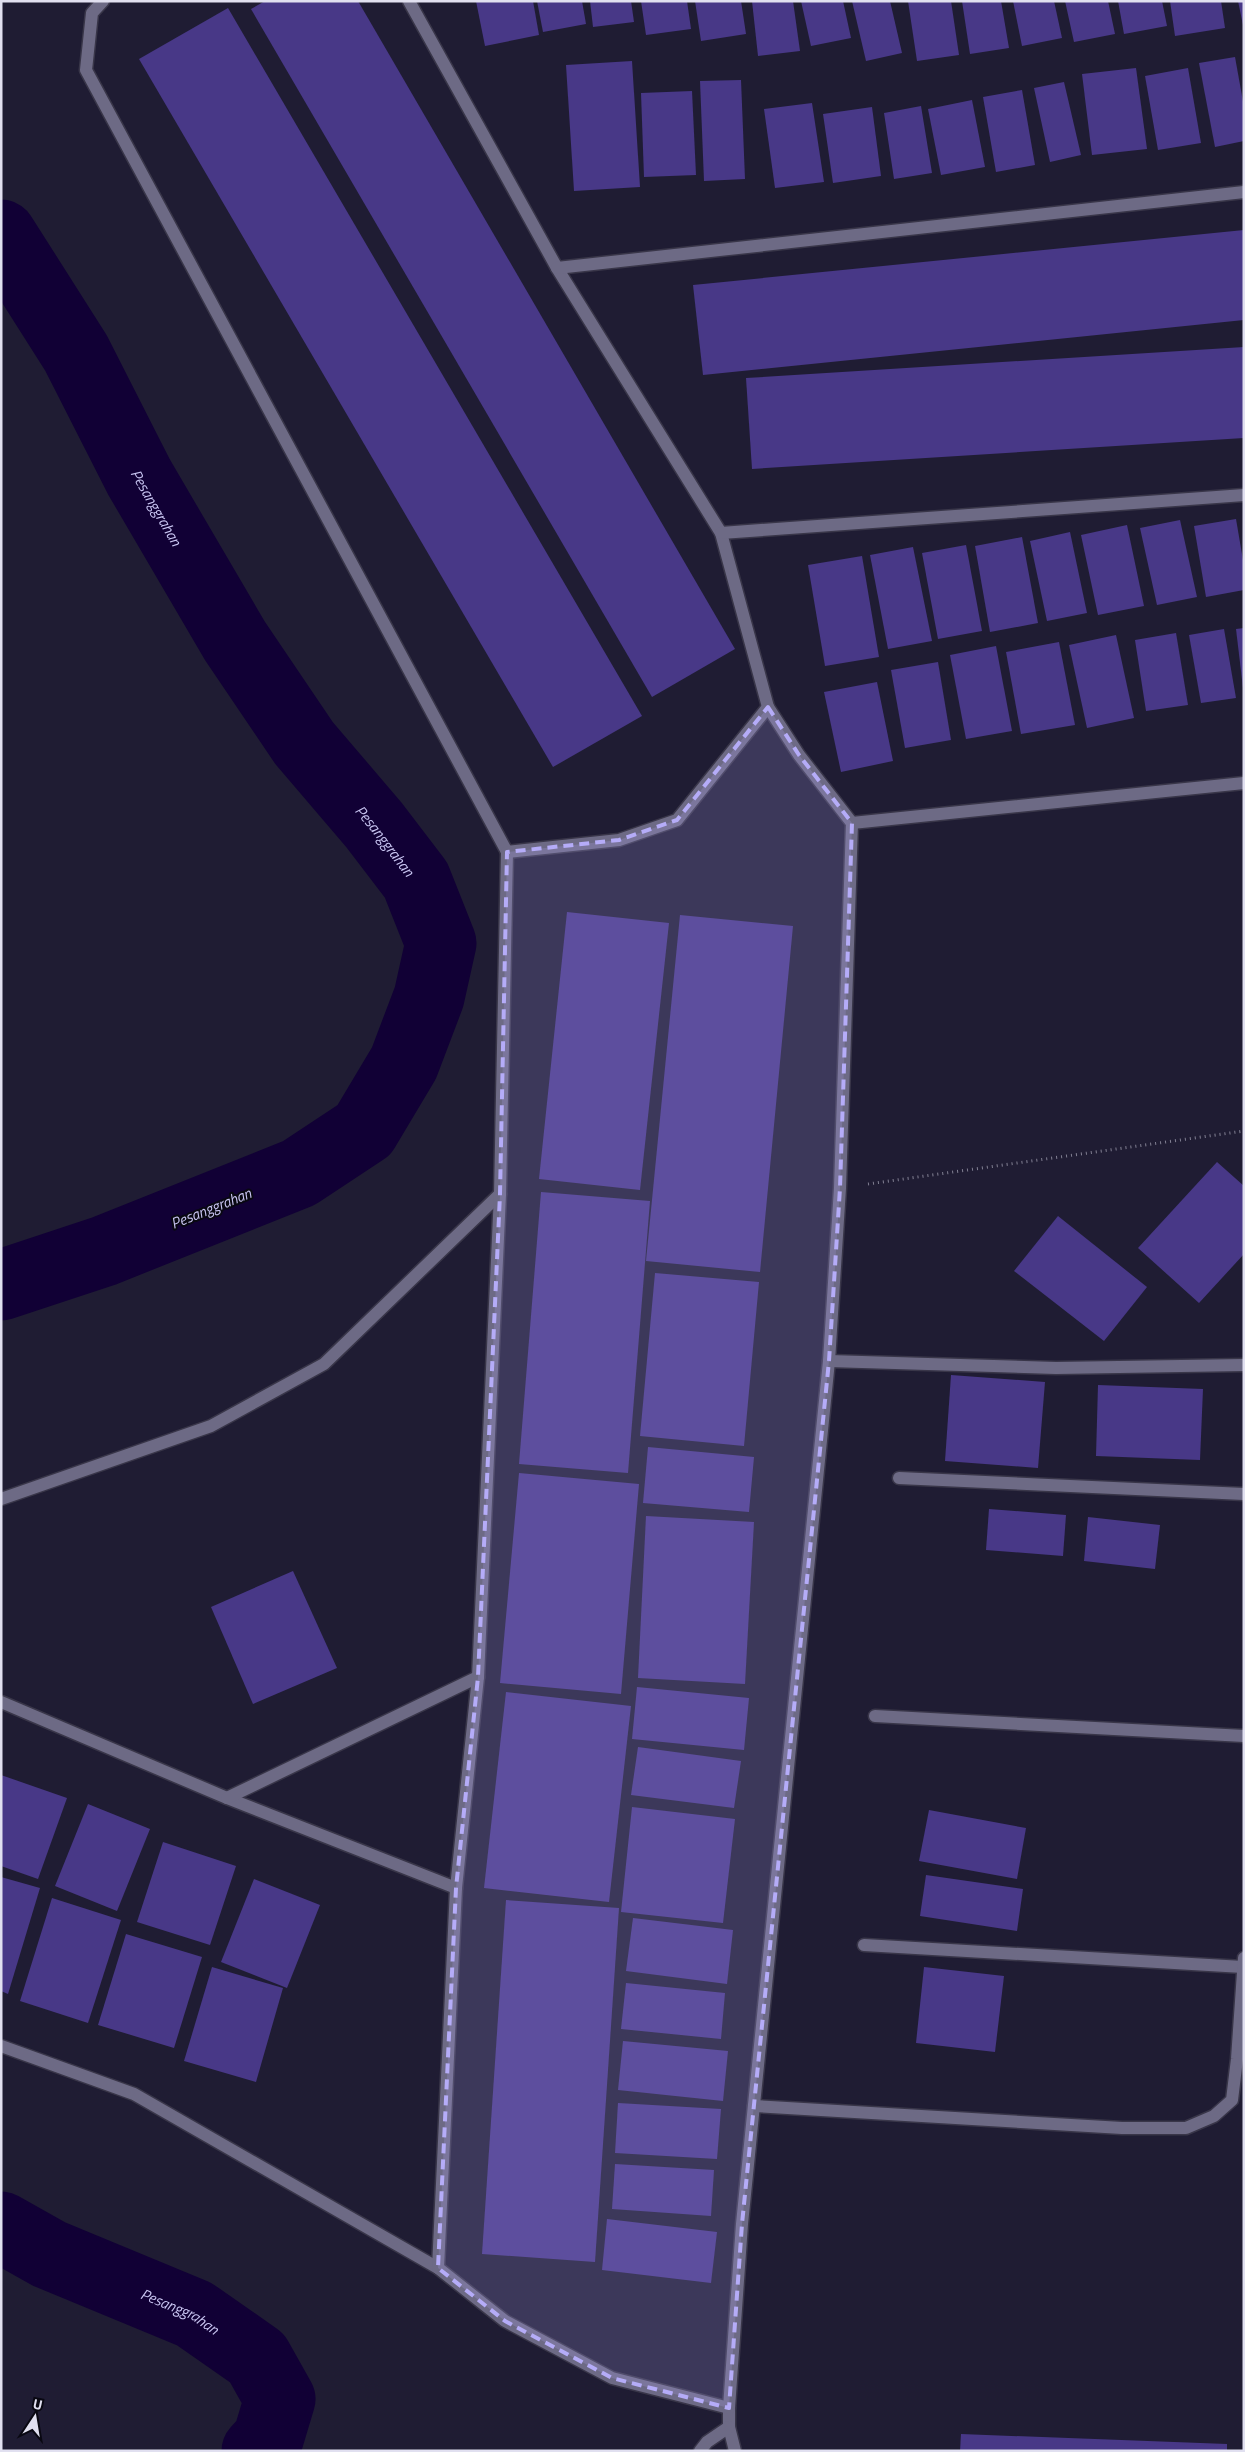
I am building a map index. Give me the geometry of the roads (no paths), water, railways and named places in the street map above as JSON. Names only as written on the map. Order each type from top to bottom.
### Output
[{"type":"street","points":[[103,1],[92,13],[86,70],[507,852],[500,1194],[478,1677],[456,1888],[438,2268]]},
{"type":"street","points":[[409,1],[557,268],[721,533],[768,707],[799,755],[852,823],[840,1188],[829,1361],[742,2224],[729,2408],[729,2427],[734,2451]]},
{"type":"street","points":[[557,268],[1244,192]]},
{"type":"street","points":[[721,533],[1244,495]]},
{"type":"street","points":[[507,852],[619,840],[677,820],[768,707]]},
{"type":"street","points":[[852,823],[1244,783]]},
{"type":"street","points":[[1,1499],[211,1426],[324,1364],[500,1194]]},
{"type":"street","points":[[829,1361],[1056,1368],[1244,1365]]},
{"type":"street","points":[[899,1478],[1244,1494]]},
{"type":"street","points":[[227,1798],[478,1677]]},
{"type":"street","points":[[1,1702],[227,1798],[456,1888]]},
{"type":"street","points":[[875,1716],[1244,1736]]},
{"type":"street","points":[[864,1945],[1243,1967]]},
{"type":"street","points":[[754,2106],[1122,2128],[1186,2128],[1214,2116],[1232,2100],[1244,1958]]},
{"type":"street","points":[[1,2046],[134,2094],[438,2268],[505,2321],[612,2378],[729,2408]]},
{"type":"street","points":[[700,2451],[707,2442],[729,2427]]},
{"type":"waterway","name":"Pesanggrahan","points":[[1,235],[76,353],[139,477],[235,641],[304,743],[374,825],[416,880],[441,943],[429,997],[404,1063],[364,1130],[299,1173],[104,1251],[1,1285]]},
{"type":"waterway","name":"Pesanggrahan","points":[[1,2227],[49,2254],[194,2314],[257,2358],[280,2399],[268,2439],[257,2451]]}]
